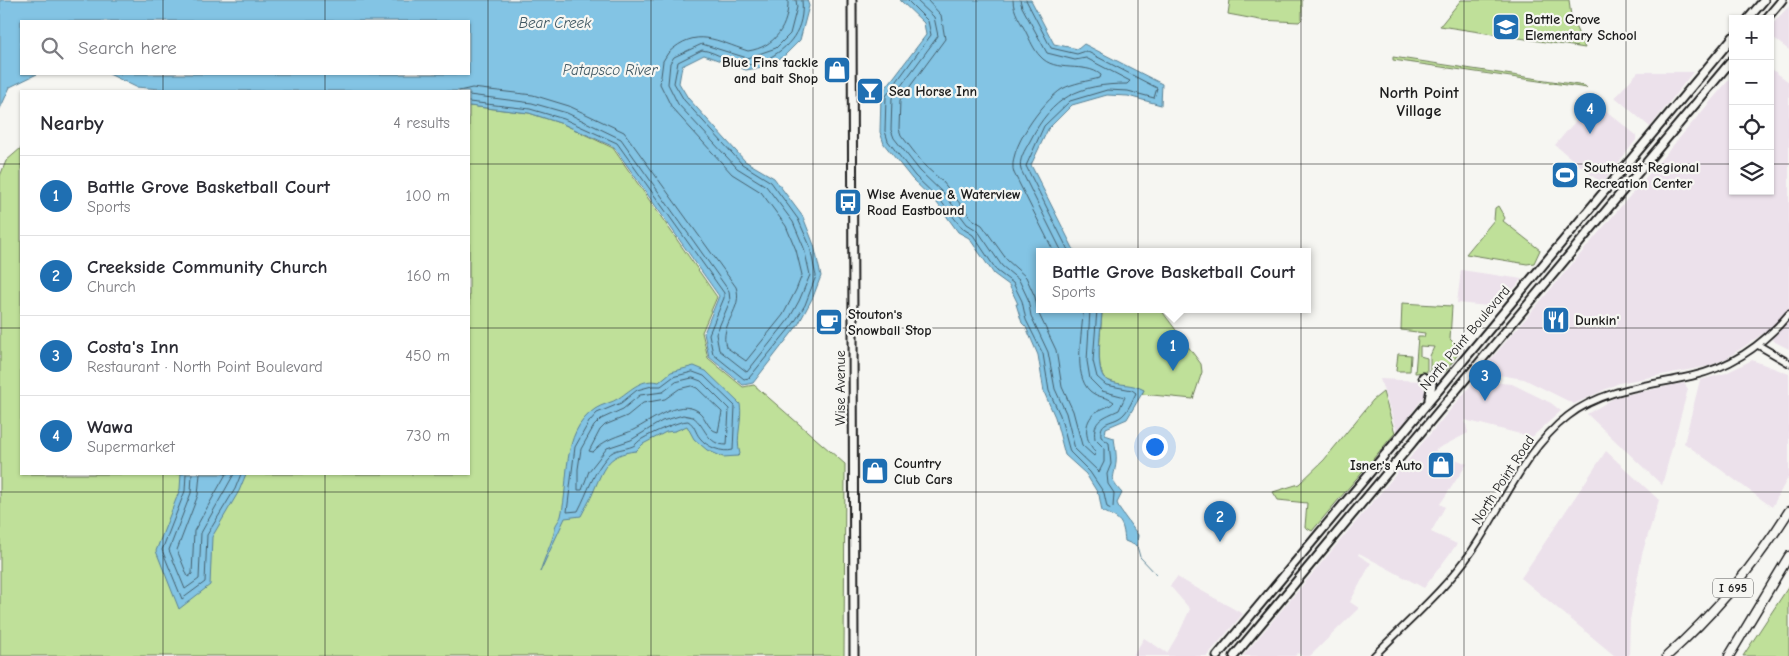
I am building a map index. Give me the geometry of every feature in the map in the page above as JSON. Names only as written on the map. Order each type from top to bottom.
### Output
[{"type":"highway","name":"I 695","points":[[1667,656],[1700,625],[1736,585],[1789,511]]},
{"type":"highway","name":"I 695","points":[[1729,656],[1789,556]]},
{"type":"main road","name":"Wise Avenue","points":[[852,0],[854,656]]},
{"type":"main road","points":[[1751,15],[1764,0]]},
{"type":"main road","points":[[1769,15],[1782,0]]},
{"type":"main road","name":"North Point Boulevard","points":[[1217,656],[1729,42]]},
{"type":"main road","name":"North Point Boulevard","points":[[1234,656],[1732,60]]},
{"type":"main road","points":[[1423,376],[1432,384],[1427,404]]},
{"type":"main road","points":[[1362,481],[1373,490]]},
{"type":"street","name":"North Point Road","points":[[1374,656],[1460,566],[1537,448],[1566,418],[1588,404],[1620,390],[1712,370],[1731,362],[1758,345],[1789,314]]},
{"type":"street","points":[[1758,345],[1789,364]]},
{"type":"shaded area","points":[[1789,6],[1789,50],[1774,39],[1774,23]]},
{"type":"shaded area","points":[[1774,71],[1789,82],[1789,349],[1775,342],[1767,331],[1727,358],[1709,366],[1619,383],[1574,404],[1524,379],[1480,372],[1729,80],[1729,195],[1774,195]]},
{"type":"shaded area","points":[[1638,72],[1693,72],[1650,127],[1615,97]]},
{"type":"shaded area","points":[[1595,102],[1636,135],[1636,140],[1602,184],[1555,145],[1591,103]]},
{"type":"shaded area","points":[[1461,270],[1522,279],[1498,307],[1457,303]]},
{"type":"shaded area","points":[[1752,360],[1789,374],[1789,476],[1772,507],[1684,443],[1700,380],[1726,373]]},
{"type":"shaded area","points":[[1380,379],[1421,381],[1426,394],[1397,432]]},
{"type":"shaded area","points":[[1480,381],[1512,384],[1551,403],[1561,411],[1532,437],[1465,420],[1468,433],[1435,450],[1467,464],[1440,504],[1445,507],[1431,532],[1457,544],[1424,588],[1359,553],[1358,555],[1371,563],[1350,602],[1359,608],[1310,656],[1302,656],[1298,653],[1295,656],[1243,656],[1472,384]]},
{"type":"shaded area","points":[[1684,383],[1688,389],[1662,485],[1587,414],[1616,397]]},
{"type":"shaded area","points":[[1606,451],[1659,500],[1642,554],[1630,620],[1629,656],[1615,656],[1521,578]]},
{"type":"shaded area","points":[[1177,577],[1243,614],[1207,656],[1133,656],[1144,638],[1167,653],[1180,631],[1190,609],[1170,586]]},
{"type":"green space","points":[[1230,0],[1302,0],[1302,19],[1299,22],[1260,20],[1228,14]]},
{"type":"green space","name":"Battle Grove Elementary School","points":[[1461,0],[1569,0],[1571,17],[1585,48],[1440,26]]},
{"type":"green space","points":[[1393,57],[1585,86],[1587,88],[1393,60]]},
{"type":"green space","points":[[470,106],[529,113],[563,124],[613,148],[717,297],[702,332],[708,358],[743,387],[754,385],[845,464],[844,656],[0,656],[0,176],[6,161],[20,149],[20,475],[470,475]]},
{"type":"green space","points":[[1498,206],[1505,218],[1503,221],[1540,250],[1534,263],[1527,264],[1466,254],[1494,220],[1495,208]]},
{"type":"green space","points":[[1402,303],[1452,306],[1450,339],[1457,346],[1458,354],[1446,371],[1430,373],[1430,356],[1434,347],[1420,346],[1420,356],[1427,358],[1427,372],[1415,373],[1418,337],[1424,337],[1425,333],[1401,330]]},
{"type":"green space","points":[[1102,313],[1163,313],[1201,364],[1202,372],[1193,399],[1142,394],[1144,390],[1109,381],[1102,375],[1099,358]]},
{"type":"green space","points":[[1398,354],[1411,355],[1410,371],[1396,371]]},
{"type":"green space","points":[[1383,392],[1395,433],[1312,531],[1305,527],[1307,503],[1278,500],[1273,492],[1299,484],[1324,460],[1373,400]]},
{"type":"green space","points":[[1789,586],[1789,656],[1743,656]]},
{"type":"water","name":"Patapsco River","points":[[0,0],[807,0],[809,6],[800,40],[783,57],[758,68],[746,70],[704,55],[682,66],[679,83],[688,98],[745,161],[774,178],[803,217],[814,245],[821,276],[813,297],[798,325],[753,383],[743,385],[709,357],[704,333],[719,296],[614,147],[563,124],[529,113],[470,106],[470,90],[173,90],[136,87],[111,75],[470,75],[470,20],[20,20],[20,75],[35,75],[10,87],[0,109]]},
{"type":"water","points":[[900,0],[1031,0],[1054,44],[1078,49],[1084,44],[1162,84],[1161,105],[1128,96],[1107,95],[1072,105],[1048,129],[1031,165],[1073,248],[1036,248],[1036,313],[1102,313],[1099,359],[1103,376],[1112,382],[1135,386],[1144,390],[1127,419],[1106,428],[1105,435],[1114,438],[1116,460],[1113,479],[1115,485],[1122,493],[1117,503],[1138,535],[1137,546],[1125,541],[1120,522],[1102,511],[1099,495],[1086,474],[1065,455],[1055,417],[1044,392],[1038,355],[1026,327],[1022,323],[1016,304],[1018,304],[1009,285],[994,274],[969,238],[958,232],[937,203],[912,179],[884,144],[880,132],[881,94],[926,35],[924,23]]},
{"type":"water","points":[[694,366],[706,371],[740,404],[741,417],[738,441],[740,454],[738,456],[723,457],[707,450],[694,439],[687,426],[675,431],[666,432],[643,444],[636,451],[618,456],[603,471],[581,516],[565,518],[540,572],[556,525],[561,516],[571,444],[576,431],[584,419],[595,409],[616,400],[642,383],[659,382],[671,372]]},
{"type":"water","points":[[181,475],[246,475],[239,491],[212,537],[210,585],[179,609],[156,551],[180,489]]},
{"type":"waterway","points":[[1137,546],[1140,557],[1157,575]]},
{"type":"place","name":"Battle Grove Elementary School","points":[[1506,27]]},
{"type":"place","name":"Blue Fins tackle and bait Shop","points":[[837,70]]},
{"type":"place","name":"Sea Horse Inn","points":[[870,91]]},
{"type":"place","name":"Wawa","points":[[1590,134]]},
{"type":"place","name":"Southeast Regional Recreation Center","points":[[1565,175]]},
{"type":"place","name":"Wise Avenue & Waterview Road Eastbound","points":[[848,202]]},
{"type":"place","name":"Dunkin'","points":[[1556,320]]},
{"type":"place","name":"Stouton's Snowball Stop","points":[[829,322]]},
{"type":"place","name":"Battle Grove Basketball Court","points":[[1173,371]]},
{"type":"place","name":"Costa's Inn","points":[[1485,401]]},
{"type":"place","name":"Isner's Auto","points":[[1441,465]]},
{"type":"place","name":"Country Club Cars","points":[[875,471]]},
{"type":"place","name":"Creekside Community Church","points":[[1220,542]]},
{"type":"district","name":"North Point Village","points":[[1419,102]]},
{"type":"water label","name":"Bear Creek","points":[[555,23]]}]
